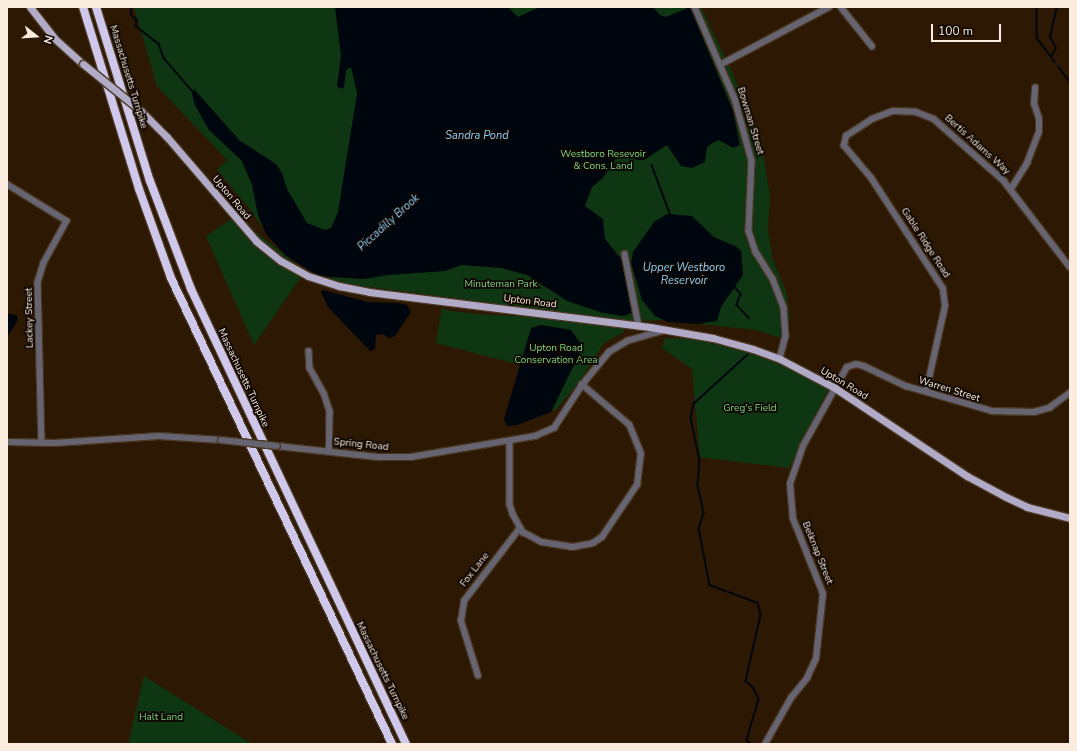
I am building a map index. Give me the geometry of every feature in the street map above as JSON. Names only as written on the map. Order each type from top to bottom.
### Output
[{"type":"highway","points":[[83,7],[139,189],[169,271],[259,469],[392,744]]},
{"type":"highway","name":"Massachusetts Turnpike","points":[[96,7],[150,181],[185,275],[233,382],[407,744]]},
{"type":"main road","name":"Upton Road","points":[[30,7],[54,38],[83,64],[141,111],[167,137],[256,241],[280,261],[308,276],[338,286],[379,294],[639,326],[728,342],[780,359],[836,388],[967,476],[1027,507],[1070,518]]},
{"type":"street","name":"Bowman Street","points":[[695,7],[735,99],[752,161],[749,231],[756,252],[773,279],[784,308],[786,336],[780,359]]},
{"type":"street","points":[[720,65],[829,7]]},
{"type":"street","points":[[841,7],[872,46]]},
{"type":"street","points":[[1011,189],[1027,163],[1039,132],[1033,96],[1035,88]]},
{"type":"street","name":"Bertis Adams Way","points":[[843,141],[853,130],[882,113],[893,111],[916,112],[944,126],[1011,189],[1070,267]]},
{"type":"street","name":"Gable Ridge Road","points":[[843,141],[844,146],[871,178],[944,289],[945,306],[926,392]]},
{"type":"street","name":"Lackey Street","points":[[7,184],[66,221],[44,263],[38,283],[42,443]]},
{"type":"street","points":[[625,254],[639,326]]},
{"type":"street","name":"Spring Road","points":[[7,442],[42,443],[159,436],[221,440],[410,458],[535,436],[554,428],[582,385],[602,359],[618,346],[637,337],[666,330]]},
{"type":"street","points":[[309,351],[310,368],[324,392],[330,412],[329,451]]},
{"type":"street","name":"Warren Street","points":[[836,388],[847,367],[856,364],[926,392],[981,409],[1026,413],[1050,408],[1070,393]]},
{"type":"street","points":[[510,441],[510,504],[520,528],[532,538],[552,545],[573,547],[593,543],[609,529],[637,485],[641,459],[635,434],[622,418],[582,385]]},
{"type":"street","name":"Belknap Street","points":[[765,744],[778,718],[811,672],[818,652],[823,594],[799,539],[791,512],[790,494],[796,460],[836,388]]},
{"type":"street","name":"Fox Lane","points":[[478,676],[463,632],[461,611],[469,592],[520,528]]},
{"type":"green space","name":"Westboro Resevoir & Cons. Land","points":[[134,7],[701,7],[733,74],[762,145],[770,197],[768,229],[772,258],[786,291],[790,316],[784,339],[756,330],[663,320],[615,322],[623,323],[624,332],[604,343],[580,381],[555,411],[521,365],[436,343],[442,307],[445,310],[475,314],[612,321],[590,316],[340,283],[326,277],[364,279],[274,243],[249,208],[217,170],[227,160],[157,86]]},
{"type":"green space","points":[[239,214],[257,233],[305,271],[254,345],[206,236]]},
{"type":"green space","name":"Greg's Field","points":[[665,338],[693,339],[757,354],[829,388],[789,468],[700,457],[692,369],[662,348]]},
{"type":"green space","name":"Halt Land","points":[[144,676],[252,744],[128,744]]},
{"type":"water","name":"Sandra Pond","points":[[335,7],[508,7],[518,17],[540,7],[653,7],[660,15],[666,17],[690,7],[733,111],[740,145],[733,148],[719,140],[714,142],[707,147],[705,162],[692,168],[681,166],[667,145],[644,160],[637,160],[621,151],[603,178],[592,187],[585,206],[603,219],[605,239],[622,260],[635,306],[632,313],[624,316],[603,313],[567,301],[527,275],[502,268],[461,265],[445,271],[388,275],[364,279],[318,276],[285,255],[266,234],[258,215],[252,185],[242,161],[209,130],[195,105],[192,94],[194,89],[239,140],[276,164],[282,173],[287,189],[307,223],[325,230],[331,228],[338,212],[357,93],[351,67],[346,70],[344,87],[341,89],[337,86],[341,56]]},
{"type":"water","name":"Upper Westboro Reservoir","points":[[667,214],[692,216],[714,237],[737,247],[741,251],[743,275],[721,307],[717,321],[698,324],[668,322],[655,316],[642,300],[631,263],[633,252],[654,222]]},
{"type":"water","points":[[323,290],[367,302],[398,303],[407,305],[411,312],[395,336],[389,338],[383,334],[376,335],[375,349],[370,351],[328,307],[321,292]]},
{"type":"water","points":[[7,313],[18,316],[17,322],[7,337]]},
{"type":"water","points":[[541,325],[571,330],[581,344],[579,355],[551,412],[517,425],[507,426],[504,419],[531,328]]},
{"type":"waterway","name":"Piccadilly Brook","points":[[131,7],[132,15],[137,20],[136,26],[159,44],[164,58],[194,93]]},
{"type":"waterway","points":[[1037,7],[1037,38],[1055,62]]},
{"type":"waterway","points":[[1051,57],[1056,48],[1050,37],[1057,7]]},
{"type":"waterway","points":[[1058,66],[1070,82]]},
{"type":"waterway","name":"Piccadilly Brook","points":[[652,165],[671,216]]},
{"type":"waterway","name":"Piccadilly Brook","points":[[734,286],[741,294],[737,305],[749,318]]},
{"type":"waterway","name":"Piccadilly Brook","points":[[748,355],[694,404],[691,418],[700,461],[698,485],[704,513],[699,529],[710,585],[758,603],[761,615],[746,681],[753,687],[759,699],[747,740],[751,744]]},
{"type":"park label","name":"Minuteman Park","points":[[501,285]]},
{"type":"park label","name":"Upton Road Conservation Area","points":[[556,354]]}]
